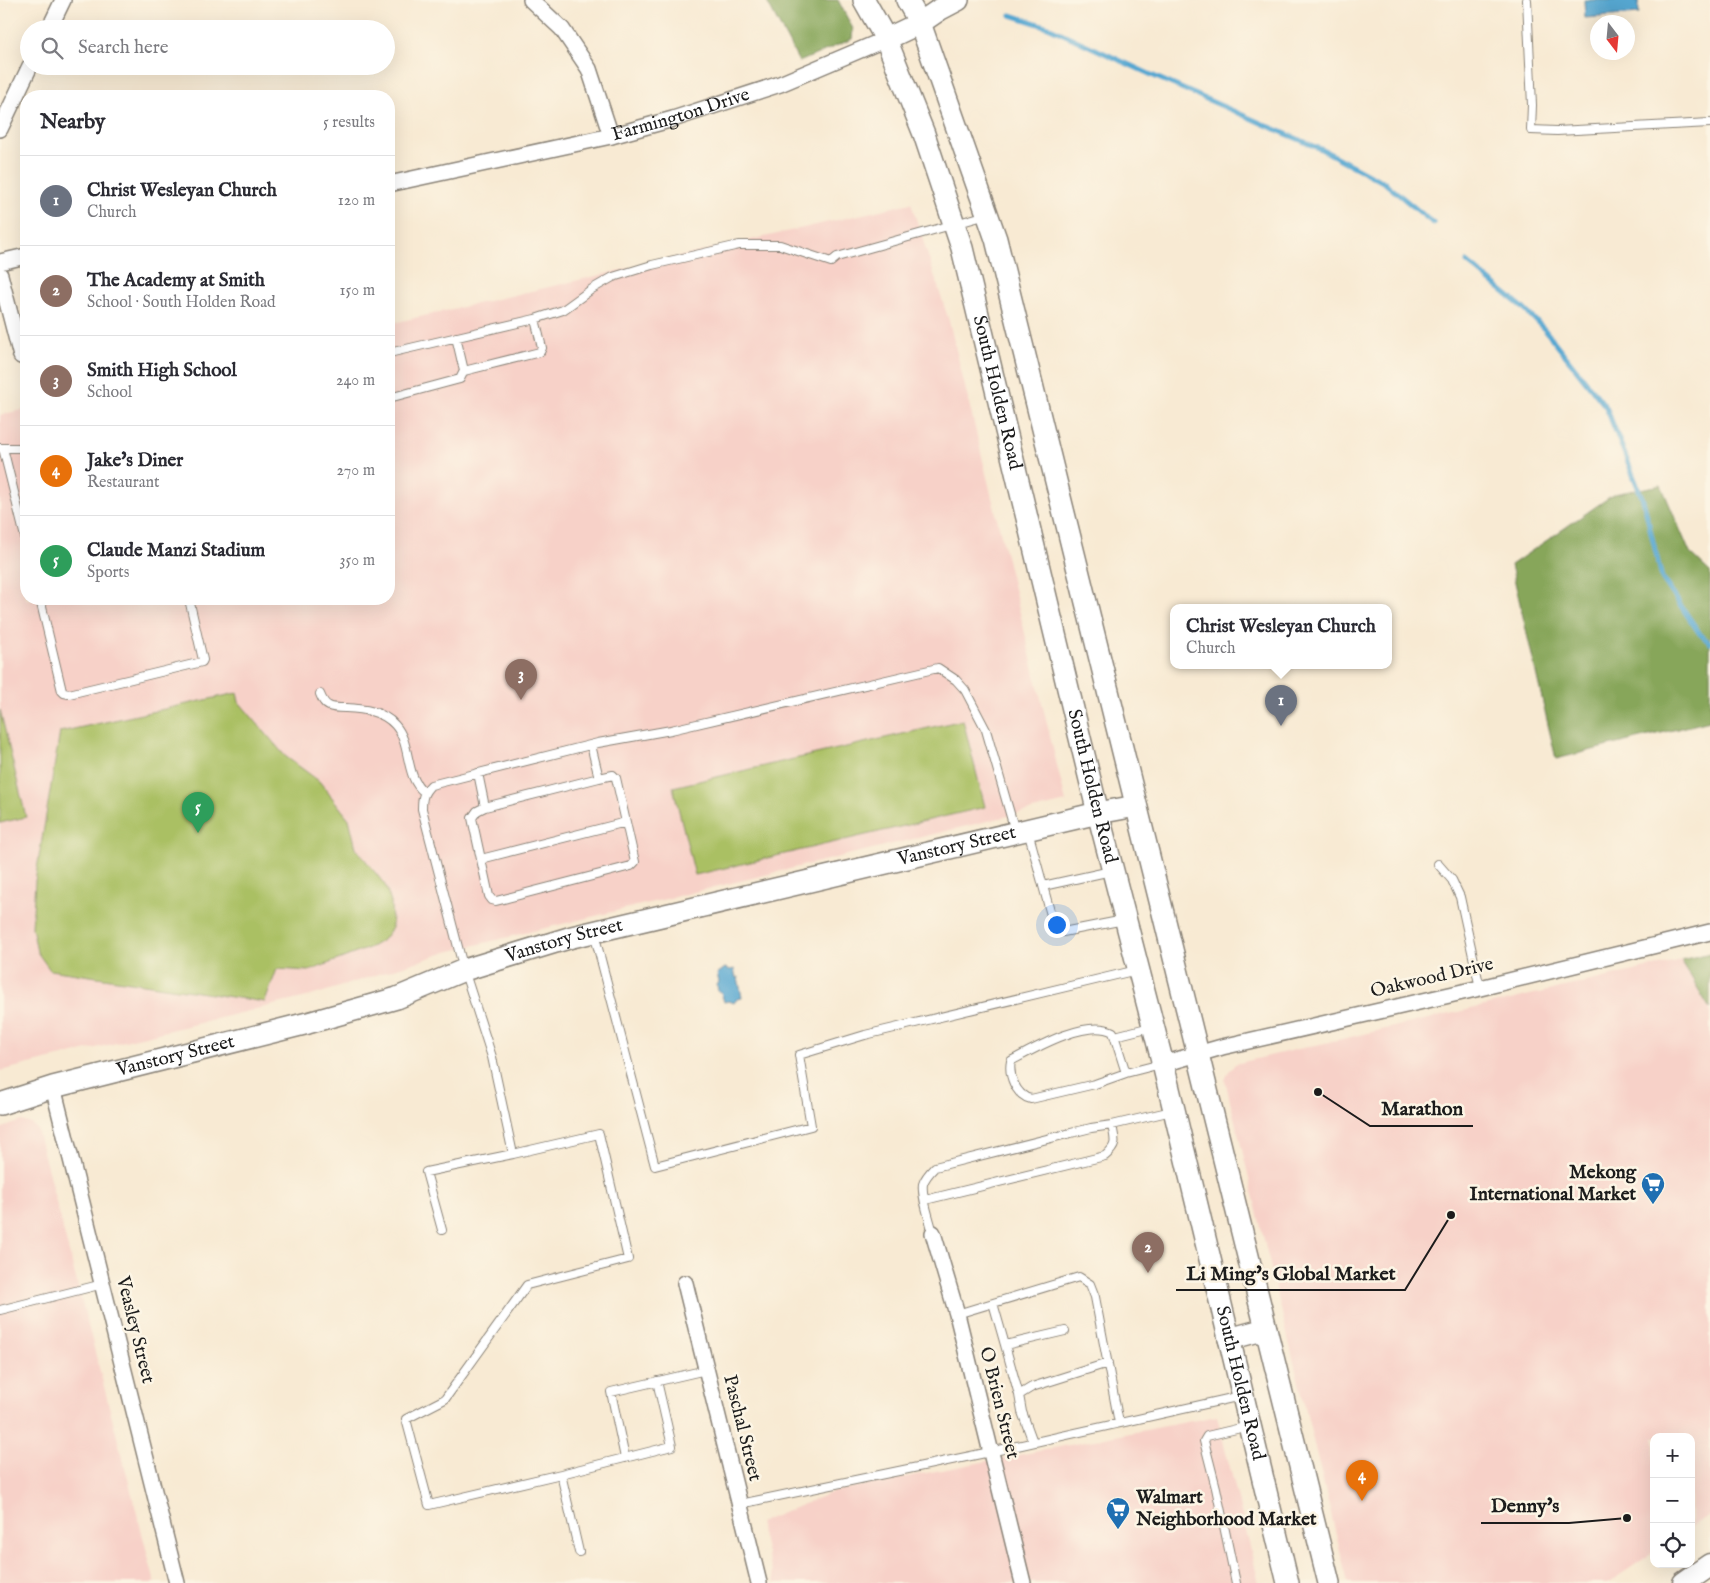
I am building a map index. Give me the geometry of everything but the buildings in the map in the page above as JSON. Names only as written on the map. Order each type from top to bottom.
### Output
[{"type":"main road","name":"South Holden Road","points":[[864,0],[886,39],[924,134],[962,248],[1098,813],[1163,1064],[1288,1583]]},
{"type":"main road","name":"South Holden Road","points":[[907,0],[920,23],[989,215],[1045,433],[1329,1583]]},
{"type":"main road","name":"Farmington Drive","points":[[886,39],[920,23],[958,0]]},
{"type":"main road","name":"Vanstory Street","points":[[0,1104],[53,1087],[308,1023],[397,998],[464,970],[594,932],[1098,813],[1136,806]]},
{"type":"main road","points":[[1229,1339],[1266,1330]]},
{"type":"main road","points":[[1684,1583],[1710,1565]]},
{"type":"street","points":[[54,20],[64,0]]},
{"type":"street","points":[[531,0],[562,29],[589,69],[611,136]]},
{"type":"street","name":"Farmington Drive","points":[[395,183],[611,136],[673,119],[780,84],[886,39]]},
{"type":"street","points":[[0,130],[26,75]]},
{"type":"street","points":[[0,262],[20,257]]},
{"type":"street","points":[[0,274],[20,352]]},
{"type":"street","name":"Oakwood Drive","points":[[1163,1064],[1199,1053],[1710,932]]},
{"type":"street","name":"Veasley Street","points":[[53,1087],[177,1583]]},
{"type":"street","name":"O Brien Street","points":[[933,1233],[956,1314],[1023,1583]]},
{"type":"street","name":"Paschal Street","points":[[685,1283],[759,1583]]},
{"type":"lane","points":[[1527,0],[1532,105],[1531,130],[1556,131],[1710,123]]},
{"type":"lane","points":[[395,352],[535,319],[563,310],[612,277],[652,265],[740,245],[780,245],[831,262],[837,257],[989,215]]},
{"type":"lane","points":[[464,371],[540,352],[542,348],[535,319]]},
{"type":"lane","points":[[395,397],[460,380],[464,371],[456,337]]},
{"type":"lane","points":[[20,448],[1,448],[20,518]]},
{"type":"lane","points":[[41,605],[62,691],[69,694],[199,664],[203,660],[190,605]]},
{"type":"lane","points":[[514,1154],[492,1057],[464,970],[422,809],[424,792],[431,785],[595,744],[671,730],[938,668],[956,680],[965,690],[986,730],[1043,886],[1054,926],[1063,932],[1126,919]]},
{"type":"lane","points":[[320,694],[325,704],[330,707],[367,710],[395,724],[402,739],[415,782],[424,792]]},
{"type":"lane","points":[[595,744],[599,778]]},
{"type":"lane","points":[[478,773],[485,807]]},
{"type":"lane","points":[[613,775],[616,778],[635,862],[632,866],[496,901],[492,900],[489,896],[472,818],[476,811],[485,807],[613,775]]},
{"type":"lane","points":[[481,859],[626,822]]},
{"type":"lane","points":[[1438,864],[1452,880],[1460,897],[1480,988]]},
{"type":"lane","points":[[1043,886],[1113,870]]},
{"type":"lane","points":[[594,932],[655,1166],[811,1126],[799,1055],[866,1035],[1139,970]]},
{"type":"lane","points":[[1115,1036],[1153,1026]]},
{"type":"lane","points":[[1126,1072],[1113,1032],[1100,1028],[1079,1031],[1053,1039],[1012,1061],[1010,1072],[1011,1078],[1022,1094],[1026,1098],[1032,1099],[1095,1084],[1126,1072],[1163,1064]]},
{"type":"lane","points":[[933,1233],[923,1184],[935,1167],[1091,1128],[1174,1111]]},
{"type":"lane","points":[[925,1200],[1105,1156],[1112,1150],[1116,1142],[1112,1125]]},
{"type":"lane","points":[[442,1230],[426,1172],[599,1134],[628,1259],[527,1285],[446,1399],[406,1419],[429,1505],[672,1446],[658,1381]]},
{"type":"lane","points":[[956,1314],[1079,1277],[1090,1284],[1095,1297],[1119,1423]]},
{"type":"lane","points":[[0,1310],[103,1284]]},
{"type":"lane","points":[[993,1303],[1022,1412],[1033,1442]]},
{"type":"lane","points":[[1005,1345],[1064,1331]]},
{"type":"lane","points":[[1019,1396],[1032,1387],[1108,1363]]},
{"type":"lane","points":[[625,1458],[611,1392],[706,1370]]},
{"type":"lane","points":[[740,1504],[990,1452],[1243,1396]]},
{"type":"lane","points":[[1236,1583],[1204,1441],[1207,1436],[1250,1426]]},
{"type":"lane","points":[[562,1474],[579,1552]]},
{"type":"shaded area","points":[[911,203],[949,321],[1066,802],[447,952],[311,996],[0,1071],[0,415],[20,410],[20,605],[395,605],[395,323]]},
{"type":"shaded area","points":[[1681,960],[1710,1009],[1710,1514],[1695,1524],[1695,1433],[1650,1433],[1650,1555],[1608,1583],[1348,1583],[1225,1080],[1235,1064]]},
{"type":"shaded area","points":[[22,1121],[31,1124],[37,1129],[155,1583],[0,1583],[0,1129]]},
{"type":"shaded area","points":[[1217,1416],[1259,1583],[775,1583],[759,1523],[835,1491]]},
{"type":"green space","points":[[766,0],[838,0],[853,29],[852,39],[799,62]]},
{"type":"green space","points":[[1661,485],[1690,553],[1710,572],[1710,721],[1556,759],[1511,565],[1614,494]]},
{"type":"green space","points":[[237,693],[239,702],[285,756],[319,781],[349,819],[356,848],[385,885],[391,902],[392,928],[383,940],[369,948],[309,971],[277,969],[265,1002],[50,970],[37,952],[32,927],[35,881],[60,732]]},
{"type":"green space","points":[[0,710],[26,817],[0,823]]},
{"type":"green space","points":[[963,720],[985,807],[695,875],[673,787]]},
{"type":"green space","points":[[1710,953],[1710,1009],[1681,960]]},
{"type":"water","points":[[1584,0],[1638,0],[1639,14],[1590,15],[1590,18],[1585,18]]},
{"type":"water","points":[[725,968],[734,969],[736,978],[738,977],[742,998],[737,999],[734,1003],[724,1002],[721,992],[718,991],[717,985],[719,982],[717,974]]},
{"type":"waterway","points":[[1011,15],[1048,27],[1158,78],[1323,150],[1385,183],[1433,223]]},
{"type":"waterway","points":[[1467,262],[1522,307],[1545,330],[1606,407],[1643,500],[1662,578],[1700,634],[1710,643]]},
{"type":"place","name":"Smith High School","points":[[521,700]]},
{"type":"place","name":"Christ Wesleyan Church","points":[[1281,726]]},
{"type":"place","name":"Claude Manzi Stadium","points":[[198,833]]},
{"type":"place","name":"Marathon","points":[[1318,1092]]},
{"type":"place","name":"Mekong International Market","points":[[1653,1205]]},
{"type":"place","name":"Li Ming's Global Market","points":[[1451,1215]]},
{"type":"place","name":"The Academy at Smith","points":[[1148,1273]]},
{"type":"place","name":"Jake's Diner","points":[[1362,1501]]},
{"type":"place","name":"Denny's","points":[[1627,1518]]},
{"type":"place","name":"Walmart Neighborhood Market","points":[[1118,1530]]}]
